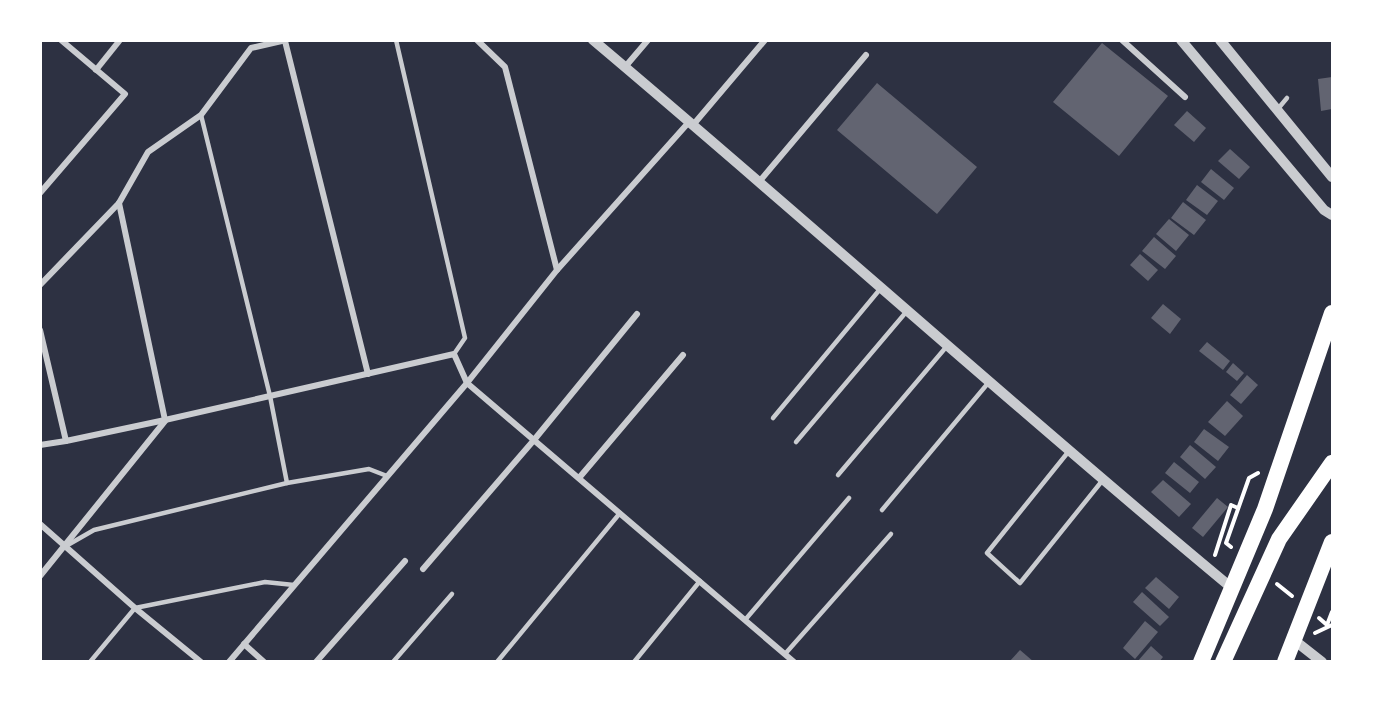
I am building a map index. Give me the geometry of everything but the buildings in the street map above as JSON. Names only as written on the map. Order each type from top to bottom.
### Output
[{"type":"highway","points":[[1201,662],[1266,509],[1332,313]]},
{"type":"highway","points":[[1223,662],[1279,539],[1332,463]]},
{"type":"highway","points":[[1285,662],[1332,542]]},
{"type":"street","points":[[40,193],[125,94],[61,40]]},
{"type":"street","points":[[96,70],[120,40]]},
{"type":"street","points":[[40,285],[119,203],[148,152],[201,115],[257,40]]},
{"type":"street","points":[[477,40],[505,67],[557,270]]},
{"type":"street","points":[[593,40],[1102,481],[1233,589]]},
{"type":"street","points":[[625,67],[648,40]]},
{"type":"street","points":[[229,662],[467,383],[557,270],[765,40]]},
{"type":"street","points":[[1122,40],[1185,97]]},
{"type":"street","points":[[1181,40],[1317,201],[1332,215]]},
{"type":"street","points":[[1220,40],[1332,177]]},
{"type":"street","points":[[251,48],[285,41],[368,374]]},
{"type":"street","points":[[759,182],[866,55]]},
{"type":"street","points":[[119,203],[165,420]]},
{"type":"street","points":[[423,569],[534,440],[637,314]]},
{"type":"street","points":[[40,330],[66,441]]},
{"type":"street","points":[[40,446],[165,420],[453,354],[467,383],[794,662]]},
{"type":"street","points":[[579,478],[682,355]]},
{"type":"street","points":[[40,576],[165,420]]},
{"type":"street","points":[[40,524],[135,608],[201,662]]},
{"type":"street","points":[[316,662],[405,561]]},
{"type":"street","points":[[1294,640],[1322,662]]},
{"type":"street","points":[[243,644],[264,662]]},
{"type":"lane","points":[[396,40],[465,338],[453,354]]},
{"type":"lane","points":[[1277,110],[1287,98]]},
{"type":"lane","points":[[201,115],[270,396],[287,483]]},
{"type":"lane","points":[[773,418],[881,288]]},
{"type":"lane","points":[[796,442],[907,310]]},
{"type":"lane","points":[[838,475],[947,346]]},
{"type":"lane","points":[[882,510],[989,382]]},
{"type":"lane","points":[[1069,451],[987,553],[1020,583],[1102,481]]},
{"type":"lane","points":[[66,546],[94,530],[287,483],[369,468],[387,476]]},
{"type":"lane","points":[[745,620],[849,498]]},
{"type":"lane","points":[[497,662],[620,513]]},
{"type":"lane","points":[[785,654],[891,534]]},
{"type":"lane","points":[[634,662],[700,581]]},
{"type":"lane","points":[[90,662],[135,608],[265,582],[294,585]]},
{"type":"lane","points":[[393,662],[452,594]]},
{"type":"path","points":[[1226,543],[1250,478],[1258,472]]},
{"type":"path","points":[[1217,547],[1231,505],[1238,508]]},
{"type":"path","points":[[1331,626],[1332,612]]}]
